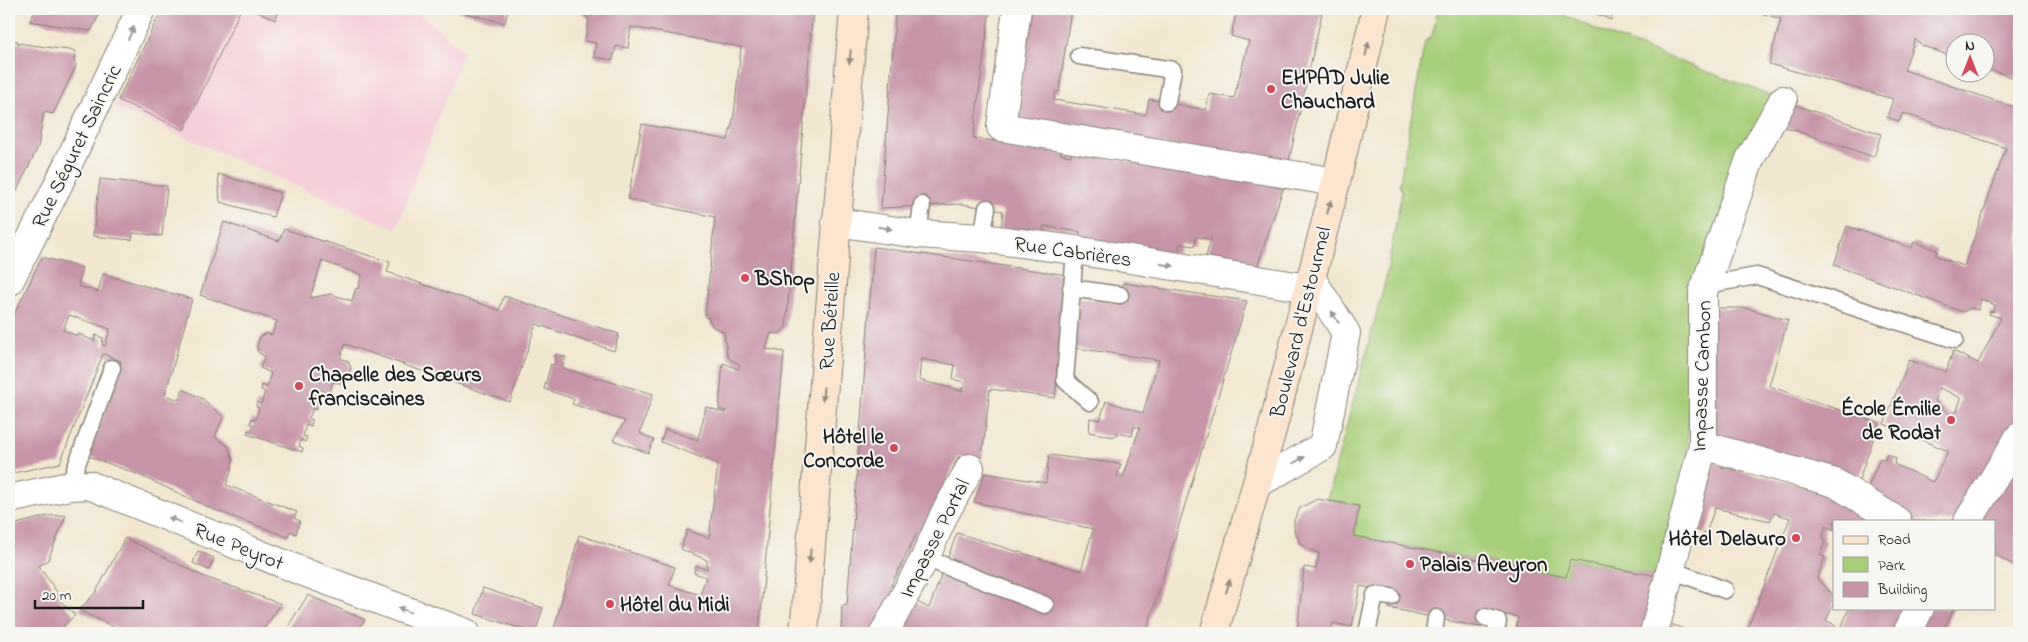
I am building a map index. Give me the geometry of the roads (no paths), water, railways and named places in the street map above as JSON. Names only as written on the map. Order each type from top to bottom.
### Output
[{"type":"main road","name":"Rue Béteille","points":[[804,633],[854,9]]},
{"type":"main road","name":"Boulevard d'Estourmel","points":[[1214,633],[1257,484],[1310,283],[1336,182],[1376,9]]},
{"type":"street","name":"Rue Séguret Saincric","points":[[11,271],[61,178],[141,9]]},
{"type":"street","points":[[1017,9],[998,134],[1160,149],[1336,182]]},
{"type":"street","name":"Impasse Cambon","points":[[1654,633],[1703,445],[1703,292],[1750,159],[1783,100]]},
{"type":"street","name":"Rue Cabrières","points":[[836,222],[918,234],[982,238],[1310,283]]},
{"type":"street","points":[[1257,484],[1323,446],[1346,333],[1310,283]]},
{"type":"street","points":[[1969,520],[2019,437]]},
{"type":"street","points":[[1703,445],[1834,483],[1895,520]]},
{"type":"street","name":"Impasse Portal","points":[[884,633],[925,558],[944,516],[970,468]]},
{"type":"street","name":"Rue Peyrot","points":[[9,499],[69,486],[88,485],[301,572],[466,633]]},
{"type":"street","points":[[1907,633],[1919,610]]},
{"type":"lane","points":[[1079,56],[1173,70],[1167,102]]},
{"type":"lane","points":[[918,234],[922,205]]},
{"type":"lane","points":[[982,238],[987,208]]},
{"type":"lane","points":[[1075,250],[1065,380],[1090,402]]},
{"type":"lane","points":[[1708,282],[1718,283],[1757,276],[1955,340]]},
{"type":"lane","points":[[1071,288],[1120,295]]},
{"type":"lane","points":[[69,486],[112,368]]},
{"type":"lane","points":[[925,558],[1045,605]]},
{"type":"lane","points":[[1671,570],[1725,590]]},
{"type":"lane","points":[[1367,633],[1375,595],[1391,597]]},
{"type":"lane","points":[[1485,617],[1498,621],[1496,633]]},
{"type":"place","name":"EHPAD Julie Chauchard","points":[[1271,89]]},
{"type":"place","name":"BShop","points":[[745,278]]},
{"type":"place","name":"Chapelle des Sœurs franciscaines","points":[[299,386]]},
{"type":"place","name":"École Émilie de Rodat","points":[[1951,420]]},
{"type":"place","name":"Hôtel le Concorde","points":[[894,448]]},
{"type":"place","name":"Hôtel Delauro","points":[[1796,538]]},
{"type":"place","name":"Palais Aveyron","points":[[1410,564]]},
{"type":"place","name":"Hôtel du Midi","points":[[610,604]]}]
